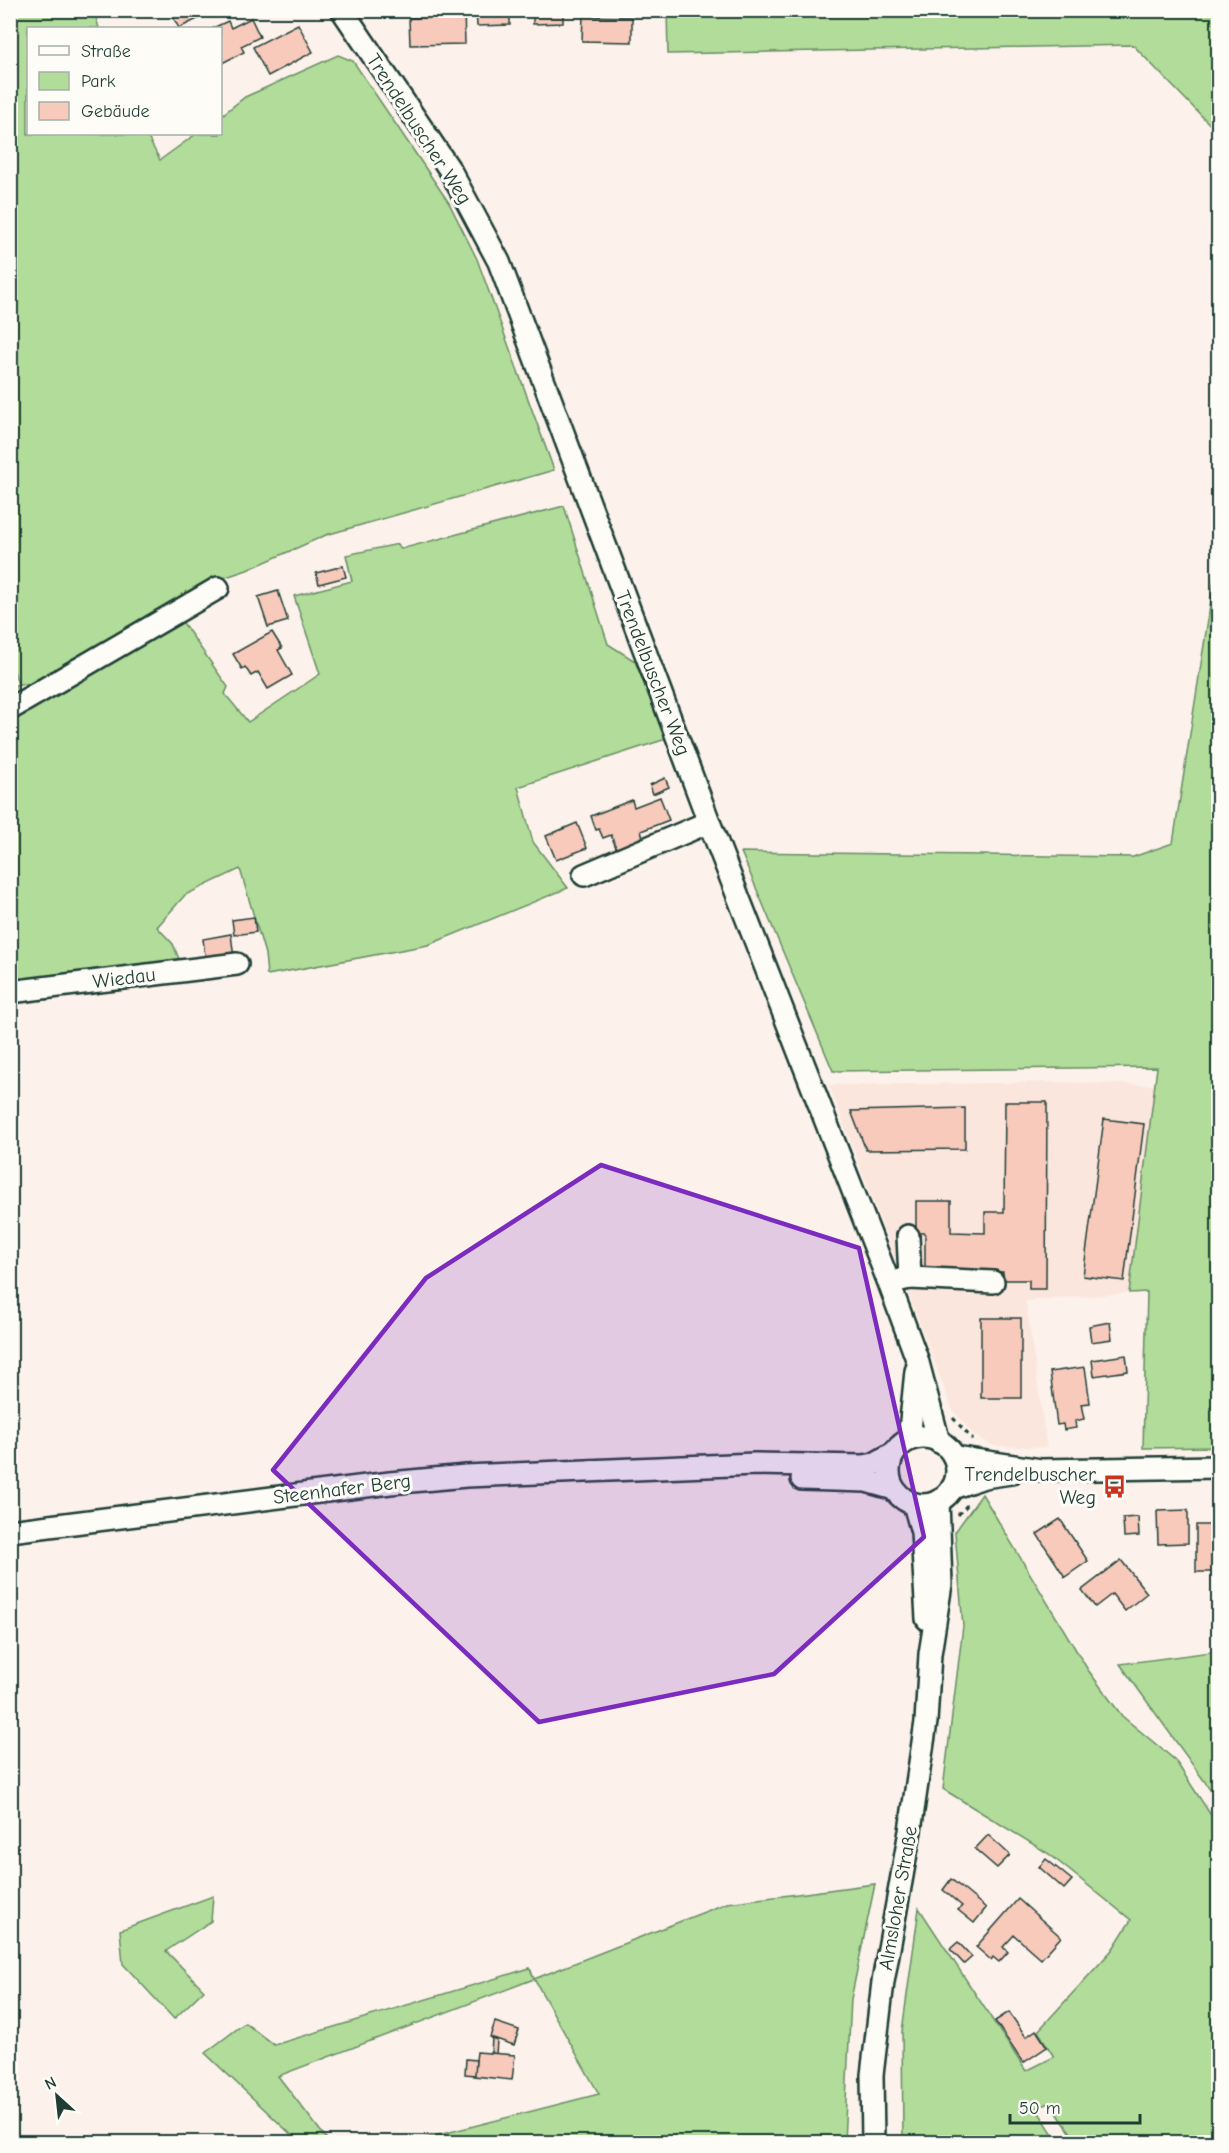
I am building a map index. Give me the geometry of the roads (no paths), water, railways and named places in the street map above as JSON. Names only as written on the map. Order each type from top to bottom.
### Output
[{"type":"street","name":"Trendelbuscher Weg","points":[[342,10],[450,170],[499,262],[709,822],[900,1281],[917,1359],[939,1442]]},
{"type":"street","points":[[10,709],[218,588]]},
{"type":"street","points":[[584,875],[709,822]]},
{"type":"street","name":"Wiedau","points":[[10,992],[237,964]]},
{"type":"street","points":[[908,1236],[900,1281],[993,1282]]},
{"type":"street","name":"Trendelbuscher Weg","points":[[902,1446],[912,1428],[917,1359]]},
{"type":"street","points":[[945,1494],[956,1476],[954,1457],[948,1447],[922,1437],[902,1446],[890,1465],[889,1476],[894,1490],[903,1499],[914,1504],[927,1505],[945,1494],[984,1477],[1041,1470],[1218,1467]]},
{"type":"street","name":"Steenhafer Berg","points":[[10,1531],[390,1483],[526,1472],[676,1469],[755,1464],[864,1466],[874,1464],[902,1446]]},
{"type":"street","points":[[954,1457],[1041,1470]]},
{"type":"street","name":"Steenhafer Berg","points":[[676,1469],[754,1478],[866,1481],[894,1490]]},
{"type":"street","name":"Almsloher Straße","points":[[873,2142],[872,2076],[879,2017],[924,1733],[930,1654],[941,1584],[945,1494]]},
{"type":"street","name":"Almsloher Straße","points":[[914,1504],[922,1532],[930,1654]]},
{"type":"place","name":"Trendelbuscher Weg","points":[[1114,1486]]}]
